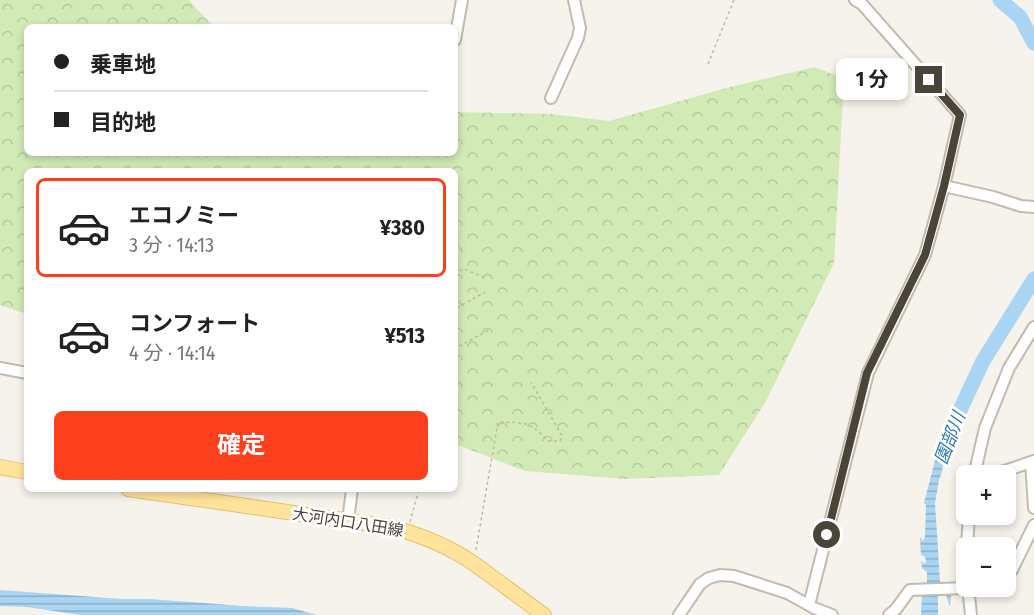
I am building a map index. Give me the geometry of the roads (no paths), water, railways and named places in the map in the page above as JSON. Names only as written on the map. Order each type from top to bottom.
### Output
[{"type":"main road","points":[[0,467],[24,471]]},
{"type":"main road","name":"大河内口八田線","points":[[149,492],[408,531],[472,562],[544,615]]},
{"type":"street","points":[[458,24],[462,0]]},
{"type":"street","points":[[551,98],[578,38],[580,28],[574,0]]},
{"type":"street","points":[[809,605],[867,373],[925,255],[960,115],[862,4],[855,0]]},
{"type":"street","points":[[944,186],[1021,206],[1033,206]]},
{"type":"street","points":[[977,465],[985,428],[1008,368],[1034,327]]},
{"type":"street","points":[[1,371],[24,374]]},
{"type":"street","points":[[1016,468],[1033,462],[1034,508]]},
{"type":"street","points":[[348,521],[352,492]]},
{"type":"street","points":[[1016,562],[1034,525]]},
{"type":"street","points":[[679,615],[700,584],[720,575],[734,576],[787,593],[832,615]]},
{"type":"street","points":[[889,615],[910,590],[956,588]]},
{"type":"street","points":[[968,597],[971,615]]},
{"type":"water","points":[[970,390],[945,450],[935,503],[939,583],[952,590],[950,606],[943,593],[938,594],[938,615],[921,615],[922,593],[927,582],[927,572],[922,568],[921,561],[925,564],[926,561],[925,557],[921,556],[920,537],[923,541],[926,505],[924,503],[942,437]]},
{"type":"water","points":[[0,590],[292,608],[317,615],[80,615],[27,607],[0,606]]},
{"type":"waterway","name":"園部川","points":[[1000,0],[1020,17],[1034,43]]},
{"type":"waterway","name":"園部川","points":[[954,423],[983,361],[1034,279]]}]
